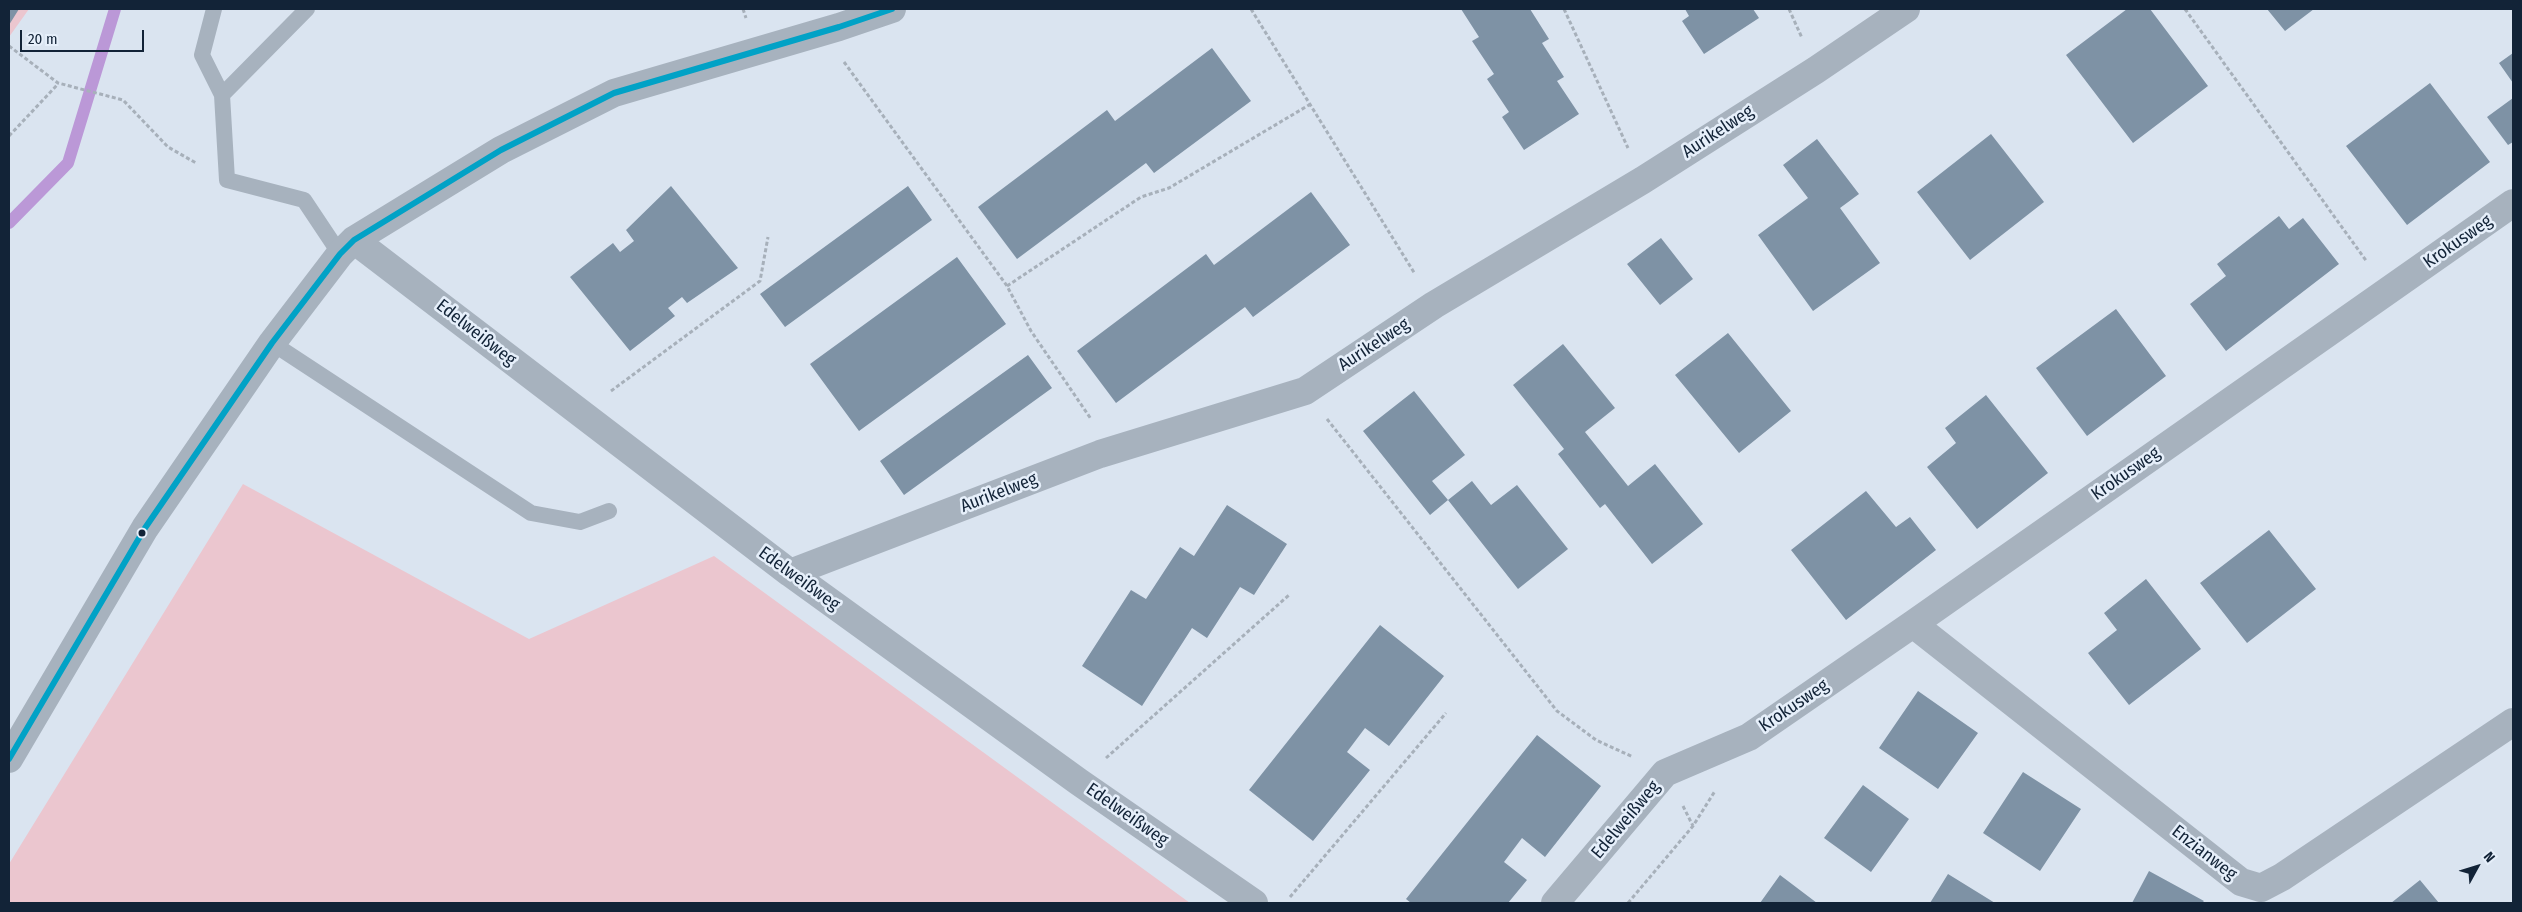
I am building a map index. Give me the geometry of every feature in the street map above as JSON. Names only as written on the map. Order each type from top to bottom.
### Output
[{"type":"street","points":[[9,759],[145,528],[272,343],[347,247],[500,150],[614,93],[822,32],[892,9]]},
{"type":"street","name":"Aurikelweg","points":[[790,573],[1112,450],[1305,391],[1434,305],[1643,180],[1816,70],[1906,9]]},
{"type":"street","name":"Krokusweg","points":[[1736,740],[1749,737],[1913,624],[2513,203]]},
{"type":"street","name":"Edelweißweg","points":[[347,247],[581,414],[790,573],[1079,782],[1254,903]]},
{"type":"street","name":"Enzianweg","points":[[1913,624],[2241,882],[2261,888],[2282,877],[2513,722]]},
{"type":"street","name":"Edelweißweg","points":[[1555,903],[1665,773],[1736,740]]},
{"type":"lane","points":[[214,9],[202,55],[222,95],[227,180],[304,200],[347,247]]},
{"type":"lane","points":[[222,95],[307,9]]},
{"type":"lane","points":[[272,343],[531,513],[580,522],[608,511]]},
{"type":"path","points":[[1251,9],[1434,305]]},
{"type":"path","points":[[1564,9],[1643,180]]},
{"type":"path","points":[[2185,9],[2388,291]]},
{"type":"path","points":[[822,32],[1006,286],[1031,331],[1112,450]]},
{"type":"path","points":[[9,46],[58,83],[123,100],[168,147],[227,180]]},
{"type":"path","points":[[9,136],[58,83]]},
{"type":"path","points":[[1006,286],[1141,197],[1169,188],[1310,105]]},
{"type":"path","points":[[581,414],[760,280],[768,237]]},
{"type":"path","points":[[1305,391],[1557,711],[1596,740],[1665,773]]},
{"type":"path","points":[[1079,782],[1289,595]]},
{"type":"path","points":[[1284,903],[1446,713]]},
{"type":"path","points":[[1628,903],[1693,826],[1718,785]]},
{"type":"shaded area","points":[[9,9],[29,9],[9,37]]},
{"type":"shaded area","points":[[243,484],[529,639],[714,556],[1190,903],[9,903],[9,864]]},
{"type":"building","points":[[9,9],[19,9],[9,25]]},
{"type":"building","points":[[1461,9],[1530,9],[1549,39],[1542,43],[1564,77],[1557,81],[1579,114],[1524,150],[1502,117],[1509,112],[1487,79],[1494,74],[1472,41],[1479,37]]},
{"type":"building","points":[[1685,9],[1753,9],[1759,18],[1704,54],[1682,21],[1689,16]]},
{"type":"building","points":[[2127,9],[2150,9],[2208,86],[2133,143],[2066,55]]},
{"type":"building","points":[[2267,9],[2314,9],[2285,31]]},
{"type":"building","points":[[1212,48],[1251,101],[1154,173],[1146,163],[1017,259],[978,207],[1107,110],[1115,121]]},
{"type":"building","points":[[2513,53],[2513,83],[2499,63]]},
{"type":"building","points":[[2430,83],[2490,162],[2407,225],[2346,146]]},
{"type":"building","points":[[2513,98],[2513,142],[2508,145],[2487,117]]},
{"type":"building","points":[[1991,134],[2044,202],[1970,260],[1917,192]]},
{"type":"building","points":[[1817,139],[1859,194],[1840,208],[1880,263],[1813,311],[1758,235],[1808,198],[1783,165]]},
{"type":"building","points":[[671,186],[738,268],[687,303],[682,297],[668,308],[675,316],[630,351],[570,277],[613,243],[620,252],[634,241],[626,230]]},
{"type":"building","points":[[908,186],[932,220],[785,327],[760,294]]},
{"type":"building","points":[[1311,192],[1350,245],[1253,317],[1245,307],[1116,403],[1077,351],[1206,254],[1214,265]]},
{"type":"building","points":[[2279,216],[2289,229],[2303,218],[2339,264],[2226,351],[2190,304],[2226,276],[2217,264]]},
{"type":"building","points":[[1661,238],[1693,279],[1660,305],[1627,264]]},
{"type":"building","points":[[957,257],[1006,324],[859,431],[810,364]]},
{"type":"building","points":[[2116,309],[2166,376],[2087,436],[2036,368]]},
{"type":"building","points":[[1728,333],[1791,411],[1739,453],[1675,375]]},
{"type":"building","points":[[1563,344],[1615,408],[1585,432],[1628,486],[1655,464],[1703,524],[1652,564],[1605,504],[1600,508],[1558,454],[1564,449],[1513,385]]},
{"type":"building","points":[[1028,355],[1052,388],[904,495],[880,461]]},
{"type":"building","points":[[1414,391],[1465,455],[1432,481],[1448,500],[1430,515],[1363,431]]},
{"type":"building","points":[[1986,395],[2048,473],[1977,529],[1927,467],[1956,443],[1945,428]]},
{"type":"building","points":[[1472,481],[1491,505],[1517,485],[1568,549],[1518,589],[1448,500]]},
{"type":"building","points":[[1866,491],[1896,527],[1910,517],[1936,550],[1846,620],[1791,550]]},
{"type":"building","points":[[1227,505],[1287,544],[1254,595],[1240,587],[1207,638],[1192,628],[1142,706],[1082,666],[1131,590],[1146,599],[1180,547],[1194,556]]},
{"type":"building","points":[[2269,530],[2316,589],[2247,643],[2200,583]]},
{"type":"building","points":[[2146,579],[2201,649],[2129,705],[2088,653],[2117,630],[2104,613]]},
{"type":"building","points":[[1380,625],[1444,676],[1389,746],[1365,728],[1347,752],[1370,770],[1313,841],[1249,790]]},
{"type":"building","points":[[1918,691],[1978,733],[1938,789],[1879,748]]},
{"type":"building","points":[[1537,735],[1601,786],[1545,857],[1522,838],[1504,862],[1527,880],[1508,903],[1411,903],[1406,899]]},
{"type":"building","points":[[2023,772],[2081,809],[2040,871],[1983,833]]},
{"type":"building","points":[[1863,785],[1909,819],[1871,872],[1824,838]]},
{"type":"building","points":[[2149,871],[2204,901],[2202,903],[2132,903]]},
{"type":"building","points":[[1948,874],[1995,903],[1930,903]]},
{"type":"building","points":[[1780,875],[1817,903],[1760,903]]},
{"type":"building","points":[[2420,880],[2439,903],[2391,903]]},
{"type":"waterway","points":[[9,223],[68,163],[115,9]]},
{"type":"transit line","points":[[9,759],[145,528],[272,343],[340,254],[354,240],[501,150],[614,93],[839,27],[892,9]]}]
